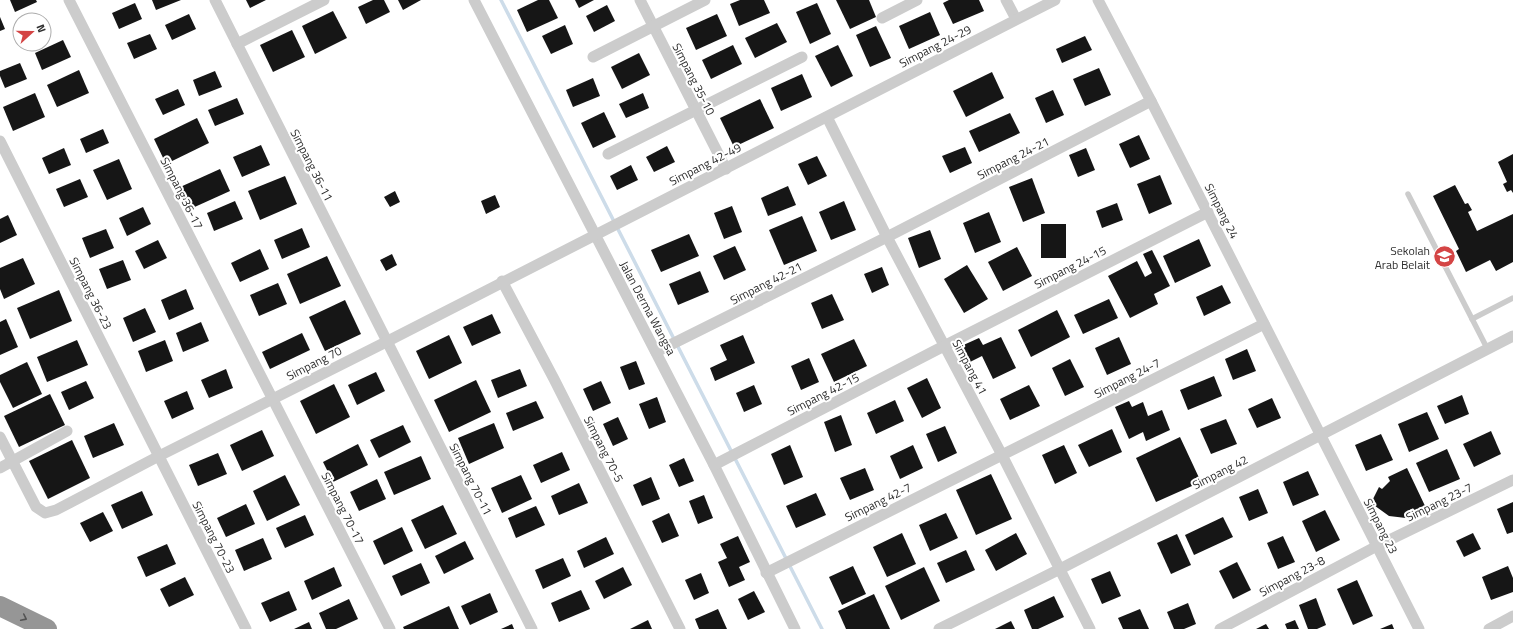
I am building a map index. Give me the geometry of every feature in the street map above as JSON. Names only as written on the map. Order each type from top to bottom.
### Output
[{"type":"highway","points":[[0,606],[47,629]]},
{"type":"street","name":"Simpang 36-17","points":[[69,0],[272,399]]},
{"type":"street","name":"Simpang 36-11","points":[[215,0],[386,342]]},
{"type":"street","points":[[237,44],[324,0]]},
{"type":"street","name":"Jalan Derma Wangsa","points":[[474,0],[600,232],[656,352],[714,465],[794,629]]},
{"type":"street","name":"Simpang 35-10","points":[[640,0],[726,169]]},
{"type":"street","points":[[593,57],[705,0]]},
{"type":"street","points":[[882,18],[917,0]]},
{"type":"street","points":[[1006,0],[1016,19]]},
{"type":"street","name":"Simpang 24-29","points":[[827,117],[1055,0]]},
{"type":"street","name":"Simpang 24","points":[[1098,0],[1208,212],[1320,435]]},
{"type":"street","points":[[608,154],[802,58]]},
{"type":"street","name":"Simpang 24-21","points":[[887,237],[1151,101]]},
{"type":"street","name":"Simpang 42-49","points":[[600,232],[827,117]]},
{"type":"street","name":"Simpang 41","points":[[827,117],[887,237],[1002,455],[1090,629]]},
{"type":"street","name":"Simpang 36-23","points":[[0,141],[159,456]]},
{"type":"street","name":"Simpang 24-15","points":[[944,346],[1208,212]]},
{"type":"street","name":"Simpang 70","points":[[12,461],[36,507],[45,514],[56,510],[159,456],[600,232]]},
{"type":"street","name":"Simpang 42-21","points":[[656,352],[887,237]]},
{"type":"street","name":"Simpang 70-5","points":[[502,281],[554,379],[680,629]]},
{"type":"street","name":"Simpang 24-7","points":[[1002,455],[1264,324]]},
{"type":"street","name":"Simpang 42","points":[[939,629],[1060,569],[1513,336]]},
{"type":"street","name":"Simpang 70-11","points":[[386,342],[532,629]]},
{"type":"street","name":"Simpang 42-15","points":[[714,465],[944,346]]},
{"type":"street","name":"Simpang 70-17","points":[[272,399],[390,629]]},
{"type":"street","points":[[0,468],[67,431]]},
{"type":"street","name":"Simpang 23","points":[[1320,435],[1419,629]]},
{"type":"street","points":[[0,436],[12,461]]},
{"type":"street","name":"Simpang 42-7","points":[[766,573],[1002,455]]},
{"type":"street","name":"Simpang 70-23","points":[[159,456],[246,629]]},
{"type":"street","name":"Simpang 23-7","points":[[1377,546],[1513,480]]},
{"type":"street","name":"Simpang 23-8","points":[[1220,629],[1377,546]]},
{"type":"street","points":[[1489,629],[1513,616]]},
{"type":"lane","points":[[1408,194],[1488,350]]},
{"type":"lane","points":[[1472,319],[1513,298]]},
{"type":"building","points":[[10,0],[36,0],[37,2],[15,12]]},
{"type":"building","points":[[152,0],[181,0],[156,10]]},
{"type":"building","points":[[246,0],[266,0],[250,8]]},
{"type":"building","points":[[373,0],[384,0],[390,12],[366,24],[358,7]]},
{"type":"building","points":[[398,0],[421,0],[403,10]]},
{"type":"building","points":[[538,0],[549,0],[558,18],[527,32],[517,10]]},
{"type":"building","points":[[575,0],[594,0],[579,8]]},
{"type":"building","points":[[740,0],[764,0],[770,13],[739,26],[730,4]]},
{"type":"building","points":[[836,0],[869,0],[876,17],[850,29]]},
{"type":"building","points":[[949,0],[979,0],[984,11],[953,24],[943,3]]},
{"type":"building","points":[[135,3],[142,19],[119,29],[112,13]]},
{"type":"building","points":[[817,3],[831,34],[810,44],[796,12]]},
{"type":"building","points":[[607,5],[615,21],[594,32],[586,16]]},
{"type":"building","points":[[333,11],[347,38],[315,54],[302,26]]},
{"type":"building","points":[[930,12],[940,35],[909,49],[899,26]]},
{"type":"building","points":[[189,14],[196,29],[172,40],[165,25]]},
{"type":"building","points":[[717,14],[727,36],[696,50],[686,28]]},
{"type":"building","points":[[0,17],[5,29],[0,31]]},
{"type":"building","points":[[777,23],[787,42],[755,58],[745,38]]},
{"type":"building","points":[[565,25],[573,44],[551,54],[542,36]]},
{"type":"building","points":[[876,26],[891,58],[870,67],[856,35]]},
{"type":"building","points":[[292,30],[305,57],[273,72],[260,45]]},
{"type":"building","points":[[150,34],[157,49],[134,59],[127,43]]},
{"type":"building","points":[[1085,36],[1092,50],[1062,63],[1056,49]]},
{"type":"building","points":[[63,40],[71,57],[42,70],[35,53],[52,52],[52,45]]},
{"type":"building","points":[[733,45],[742,64],[711,79],[702,60]]},
{"type":"building","points":[[838,45],[853,76],[831,87],[815,56]]},
{"type":"building","points":[[639,53],[650,75],[622,89],[611,67]]},
{"type":"building","points":[[20,63],[27,79],[5,88],[0,76],[0,71]]},
{"type":"building","points":[[1099,68],[1111,95],[1085,106],[1073,79]]},
{"type":"building","points":[[79,70],[89,93],[57,107],[47,85]]},
{"type":"building","points":[[215,71],[222,87],[199,96],[193,80]]},
{"type":"building","points":[[992,72],[1004,98],[966,117],[953,91]]},
{"type":"building","points":[[802,74],[812,97],[781,111],[771,88]]},
{"type":"building","points":[[593,78],[600,96],[573,107],[566,90]]},
{"type":"building","points":[[178,89],[185,105],[163,115],[155,99]]},
{"type":"building","points":[[1053,90],[1064,115],[1046,123],[1035,98]]},
{"type":"building","points":[[35,93],[45,117],[13,131],[3,107]]},
{"type":"building","points":[[643,93],[649,108],[626,118],[619,104]]},
{"type":"building","points":[[237,98],[244,114],[215,126],[208,110]]},
{"type":"building","points":[[760,99],[774,128],[734,147],[720,118]]},
{"type":"building","points":[[604,112],[616,137],[593,148],[581,123]]},
{"type":"building","points":[[1010,113],[1020,133],[979,152],[969,131]]},
{"type":"building","points":[[197,118],[209,143],[166,164],[154,139]]},
{"type":"building","points":[[103,129],[109,143],[86,153],[80,139]]},
{"type":"building","points":[[1139,135],[1150,159],[1130,168],[1119,144]]},
{"type":"building","points":[[261,145],[270,165],[242,177],[233,157]]},
{"type":"building","points":[[667,146],[675,162],[654,172],[646,157]]},
{"type":"building","points":[[965,147],[972,163],[950,173],[942,156]]},
{"type":"building","points":[[64,148],[71,165],[49,174],[42,158]]},
{"type":"building","points":[[1086,148],[1095,170],[1078,177],[1069,155]]},
{"type":"building","points":[[1513,154],[1513,193],[1511,190],[1507,192],[1503,184],[1507,182],[1498,162]]},
{"type":"building","points":[[817,156],[827,176],[808,185],[798,164]]},
{"type":"building","points":[[119,159],[132,189],[107,200],[93,170]]},
{"type":"building","points":[[631,165],[638,180],[617,190],[610,176]]},
{"type":"building","points":[[220,169],[230,191],[188,210],[178,188]]},
{"type":"building","points":[[1160,175],[1172,204],[1149,214],[1137,184]]},
{"type":"building","points":[[285,176],[297,204],[260,220],[248,191]]},
{"type":"building","points":[[1032,178],[1045,213],[1023,222],[1009,187]]},
{"type":"building","points":[[80,179],[88,197],[64,207],[56,189]]},
{"type":"building","points":[[1455,185],[1465,204],[1468,203],[1472,210],[1468,212],[1477,231],[1513,214],[1513,262],[1496,271],[1490,260],[1466,272],[1456,251],[1459,249],[1433,196]]},
{"type":"building","points":[[788,186],[796,205],[768,216],[761,198]]},
{"type":"building","points":[[395,191],[400,202],[390,207],[384,197]]},
{"type":"building","points":[[495,195],[500,207],[486,214],[481,201]]},
{"type":"building","points":[[235,201],[243,219],[214,231],[207,213]]},
{"type":"building","points":[[844,201],[856,230],[831,240],[819,212]]},
{"type":"building","points":[[1117,203],[1123,220],[1102,228],[1096,211]]},
{"type":"building","points":[[732,206],[742,232],[724,239],[714,213]]},
{"type":"building","points":[[143,207],[151,224],[127,236],[119,218]]},
{"type":"building","points":[[989,212],[1001,242],[975,253],[963,223]]},
{"type":"building","points":[[8,215],[17,235],[0,243],[0,219]]},
{"type":"building","points":[[802,216],[817,251],[784,265],[769,230]]},
{"type":"building","points":[[1041,224],[1066,224],[1066,258],[1041,258]]},
{"type":"building","points":[[302,228],[310,247],[282,259],[274,240]]},
{"type":"building","points":[[106,229],[114,248],[90,258],[82,238]]},
{"type":"building","points":[[930,230],[941,259],[919,268],[908,238]]},
{"type":"building","points":[[689,234],[699,256],[661,272],[651,250]]},
{"type":"building","points":[[1199,239],[1211,266],[1175,283],[1163,256]]},
{"type":"building","points":[[158,240],[167,258],[144,269],[135,251]]},
{"type":"building","points":[[735,246],[746,270],[724,280],[713,256]]},
{"type":"building","points":[[1017,247],[1032,276],[1003,291],[988,262]]},
{"type":"building","points":[[260,249],[269,269],[240,282],[231,263]]},
{"type":"building","points":[[1152,250],[1170,286],[1154,294],[1158,304],[1130,318],[1108,276],[1137,261],[1145,277],[1152,273],[1143,254]]},
{"type":"building","points":[[392,254],[397,265],[386,271],[380,260]]},
{"type":"building","points":[[327,256],[341,286],[300,304],[287,274]]},
{"type":"building","points":[[23,258],[35,284],[4,299],[0,289],[0,268]]},
{"type":"building","points":[[123,260],[131,280],[107,289],[99,269]]},
{"type":"building","points":[[967,265],[988,299],[964,313],[944,279]]},
{"type":"building","points":[[882,267],[889,285],[872,293],[864,274]]},
{"type":"building","points":[[700,271],[709,292],[678,305],[669,284]]},
{"type":"building","points":[[278,283],[287,304],[259,316],[250,295]]},
{"type":"building","points":[[1222,285],[1231,303],[1204,316],[1196,297]]},
{"type":"building","points":[[186,289],[194,309],[169,320],[161,300]]},
{"type":"building","points":[[59,290],[72,321],[30,339],[17,308]]},
{"type":"building","points":[[832,294],[844,320],[822,329],[811,303]]},
{"type":"building","points":[[1109,299],[1118,318],[1083,334],[1074,315]]},
{"type":"building","points":[[345,300],[361,334],[325,351],[309,317]]},
{"type":"building","points":[[145,308],[156,332],[133,342],[123,318]]},
{"type":"building","points":[[1057,310],[1070,337],[1031,357],[1018,330]]},
{"type":"building","points":[[492,314],[501,333],[472,346],[463,327]]},
{"type":"building","points":[[6,319],[18,347],[0,355],[0,322]]},
{"type":"building","points":[[201,322],[209,341],[183,352],[176,333]]},
{"type":"building","points":[[302,333],[310,350],[270,369],[262,352]]},
{"type":"building","points":[[449,335],[462,363],[429,379],[416,351]]},
{"type":"building","points":[[743,335],[755,363],[715,381],[710,368],[727,360],[720,345]]},
{"type":"building","points":[[1001,337],[1016,368],[993,379],[982,356],[966,364],[959,347],[979,338],[983,345]]},
{"type":"building","points":[[1119,337],[1131,364],[1107,375],[1095,348]]},
{"type":"building","points":[[854,339],[867,366],[834,382],[821,354]]},
{"type":"building","points":[[77,340],[88,365],[47,382],[37,357]]},
{"type":"building","points":[[165,340],[173,361],[146,372],[138,351]]},
{"type":"building","points":[[1247,349],[1256,371],[1233,380],[1225,359]]},
{"type":"building","points":[[809,358],[819,382],[801,390],[791,366]]},
{"type":"building","points":[[1070,359],[1084,387],[1065,396],[1052,368]]},
{"type":"building","points":[[636,361],[645,384],[629,390],[620,367]]},
{"type":"building","points":[[27,362],[42,394],[13,408],[0,382],[0,375]]},
{"type":"building","points":[[226,369],[233,388],[209,398],[201,380]]},
{"type":"building","points":[[520,369],[527,386],[498,398],[491,380]]},
{"type":"building","points":[[376,372],[385,391],[357,405],[348,385]]},
{"type":"building","points":[[1214,376],[1222,396],[1188,410],[1180,390]]},
{"type":"building","points":[[927,378],[941,408],[922,418],[907,388]]},
{"type":"building","points":[[476,380],[491,412],[449,432],[434,400]]},
{"type":"building","points":[[86,381],[94,398],[69,410],[61,392]]},
{"type":"building","points":[[601,381],[611,403],[593,411],[583,389]]},
{"type":"building","points":[[334,384],[350,417],[316,434],[300,401]]},
{"type":"building","points":[[754,385],[762,404],[744,412],[736,393]]},
{"type":"building","points":[[1029,385],[1040,406],[1010,420],[1000,399]]},
{"type":"building","points":[[187,391],[194,409],[172,419],[164,401]]},
{"type":"building","points":[[50,394],[65,425],[19,447],[4,416]]},
{"type":"building","points":[[1462,395],[1469,414],[1445,424],[1437,406]]},
{"type":"building","points":[[657,397],[666,422],[649,429],[639,404]]},
{"type":"building","points":[[1272,398],[1281,418],[1257,428],[1248,409]]},
{"type":"building","points":[[895,400],[904,421],[876,434],[867,413]]},
{"type":"building","points":[[536,401],[544,418],[513,431],[506,413]]},
{"type":"building","points":[[1129,401],[1132,407],[1143,402],[1148,416],[1162,410],[1170,430],[1146,441],[1143,432],[1129,439],[1115,407]]},
{"type":"building","points":[[1427,412],[1439,439],[1409,452],[1398,424]]},
{"type":"building","points":[[841,415],[852,445],[835,452],[824,422]]},
{"type":"building","points":[[618,417],[628,439],[613,446],[603,424]]},
{"type":"building","points":[[1226,419],[1237,444],[1211,454],[1200,429]]},
{"type":"building","points":[[114,423],[124,445],[93,458],[84,436]]},
{"type":"building","points":[[494,423],[504,448],[469,464],[458,438]]},
{"type":"building","points":[[403,425],[411,442],[379,458],[370,440]]},
{"type":"building","points":[[945,426],[957,453],[938,462],[926,434]]},
{"type":"building","points":[[1112,429],[1122,452],[1089,467],[1078,445]]},
{"type":"building","points":[[262,430],[274,456],[242,471],[230,445]]},
{"type":"building","points":[[1491,431],[1501,454],[1474,467],[1463,444]]},
{"type":"building","points":[[1381,434],[1393,460],[1366,471],[1355,445]]},
{"type":"building","points":[[1180,437],[1201,482],[1156,502],[1136,458]]},
{"type":"building","points":[[72,440],[90,478],[48,499],[29,461]]},
{"type":"building","points":[[358,444],[368,465],[333,482],[323,462]]},
{"type":"building","points":[[790,445],[803,477],[784,485],[771,454]]},
{"type":"building","points":[[913,445],[923,468],[900,479],[890,456]]},
{"type":"building","points":[[1064,445],[1077,473],[1055,484],[1042,455]]},
{"type":"building","points":[[1447,449],[1460,479],[1429,492],[1416,463]]},
{"type":"building","points":[[562,452],[570,470],[541,483],[533,465]]},
{"type":"building","points":[[218,453],[227,474],[198,486],[189,465]]},
{"type":"building","points":[[421,456],[431,479],[394,495],[384,472]]},
{"type":"building","points":[[684,458],[694,481],[679,487],[669,465]]},
{"type":"building","points":[[865,468],[874,490],[850,500],[840,478]]},
{"type":"building","points":[[1407,468],[1426,508],[1406,518],[1389,516],[1371,503],[1379,487],[1382,489],[1390,481],[1388,477]]},
{"type":"building","points":[[1308,471],[1319,495],[1293,506],[1283,482]]},
{"type":"building","points":[[991,474],[1012,519],[976,535],[956,490]]},
{"type":"building","points":[[285,475],[300,505],[267,521],[253,491]]},
{"type":"building","points":[[521,475],[532,499],[502,513],[491,488]]},
{"type":"building","points":[[651,477],[660,499],[642,506],[633,485]]},
{"type":"building","points":[[377,479],[386,499],[359,511],[350,492]]},
{"type":"building","points":[[579,483],[588,503],[559,515],[551,496]]},
{"type":"building","points":[[1258,489],[1268,513],[1249,521],[1239,497]]},
{"type":"building","points":[[142,491],[153,515],[122,529],[111,505]]},
{"type":"building","points":[[816,493],[826,515],[796,528],[786,506]]},
{"type":"building","points":[[704,495],[713,518],[698,524],[689,501]]},
{"type":"building","points":[[1513,502],[1513,532],[1507,534],[1497,509]]},
{"type":"building","points":[[246,504],[255,524],[226,537],[217,518]]},
{"type":"building","points":[[443,505],[457,534],[425,549],[411,520]]},
{"type":"building","points":[[536,506],[545,525],[516,538],[508,518]]},
{"type":"building","points":[[1325,510],[1340,540],[1316,552],[1302,521]]},
{"type":"building","points":[[103,512],[113,531],[90,542],[80,523]]},
{"type":"building","points":[[669,513],[679,536],[662,543],[652,521]]},
{"type":"building","points":[[946,513],[958,538],[930,551],[919,525]]},
{"type":"building","points":[[305,515],[314,535],[285,548],[276,528]]},
{"type":"building","points":[[1223,517],[1233,537],[1194,555],[1185,535]]},
{"type":"building","points":[[402,527],[413,551],[384,565],[373,541]]},
{"type":"building","points":[[902,533],[916,564],[887,577],[873,547]]},
{"type":"building","points":[[1016,533],[1027,554],[996,571],[985,550]]},
{"type":"building","points":[[1473,533],[1481,549],[1464,557],[1456,541]]},
{"type":"building","points":[[1177,534],[1191,565],[1171,574],[1157,543]]},
{"type":"building","points":[[738,536],[750,562],[739,567],[745,580],[729,587],[718,562],[727,558],[720,544]]},
{"type":"building","points":[[1283,536],[1295,562],[1278,569],[1267,543]]},
{"type":"building","points":[[606,537],[614,554],[584,568],[577,551]]},
{"type":"building","points":[[263,538],[272,559],[244,571],[235,550]]},
{"type":"building","points":[[465,541],[474,559],[444,574],[435,556]]},
{"type":"building","points":[[167,544],[176,564],[146,577],[137,557]]},
{"type":"building","points":[[966,550],[975,570],[946,583],[937,563]]},
{"type":"building","points":[[563,558],[571,576],[543,589],[535,570]]},
{"type":"building","points":[[1237,562],[1251,590],[1233,599],[1219,571]]},
{"type":"building","points":[[421,563],[430,583],[401,596],[392,576]]},
{"type":"building","points":[[853,566],[866,594],[842,605],[829,577]]},
{"type":"building","points":[[1508,566],[1513,578],[1513,592],[1491,600],[1482,577]]},
{"type":"building","points":[[334,567],[342,586],[312,600],[304,581]]},
{"type":"building","points":[[623,567],[632,585],[604,599],[595,581]]},
{"type":"building","points":[[924,567],[940,601],[901,620],[885,586]]},
{"type":"building","points":[[1110,571],[1121,596],[1102,604],[1091,579]]},
{"type":"building","points":[[701,573],[709,593],[694,600],[685,580]]},
{"type":"building","points":[[185,577],[194,595],[169,607],[160,589]]},
{"type":"building","points":[[1357,580],[1373,616],[1353,625],[1337,589]]},
{"type":"building","points":[[581,590],[590,609],[559,622],[551,603]]},
{"type":"building","points":[[289,591],[297,610],[270,622],[261,603]]},
{"type":"building","points":[[754,591],[765,612],[748,620],[738,599]]},
{"type":"building","points":[[490,593],[498,612],[470,625],[461,606]]},
{"type":"building","points":[[874,594],[890,629],[846,629],[838,611]]},
{"type":"building","points":[[1054,596],[1064,617],[1038,629],[1032,629],[1024,610]]},
{"type":"building","points":[[1316,598],[1326,625],[1317,629],[1308,629],[1299,605]]},
{"type":"building","points":[[349,599],[358,619],[336,629],[326,629],[319,613]]},
{"type":"building","points":[[1188,603],[1196,624],[1184,629],[1174,629],[1167,612]]},
{"type":"building","points":[[449,606],[459,629],[404,629],[403,627]]},
{"type":"building","points":[[718,609],[727,629],[699,629],[695,619]]},
{"type":"building","points":[[1140,609],[1149,629],[1123,629],[1118,618]]},
{"type":"building","points":[[648,620],[652,629],[630,629]]},
{"type":"building","points":[[1295,620],[1299,629],[1287,629],[1285,624]]},
{"type":"building","points":[[1011,621],[1015,629],[995,629]]},
{"type":"building","points":[[309,622],[312,629],[294,629]]},
{"type":"building","points":[[512,624],[514,629],[501,629]]},
{"type":"building","points":[[1266,624],[1269,629],[1256,629]]},
{"type":"building","points":[[1392,624],[1394,629],[1380,629]]},
{"type":"waterway","points":[[501,0],[822,629]]},
{"type":"place","name":"Sekolah Arab Belait","points":[[1445,257]]}]
